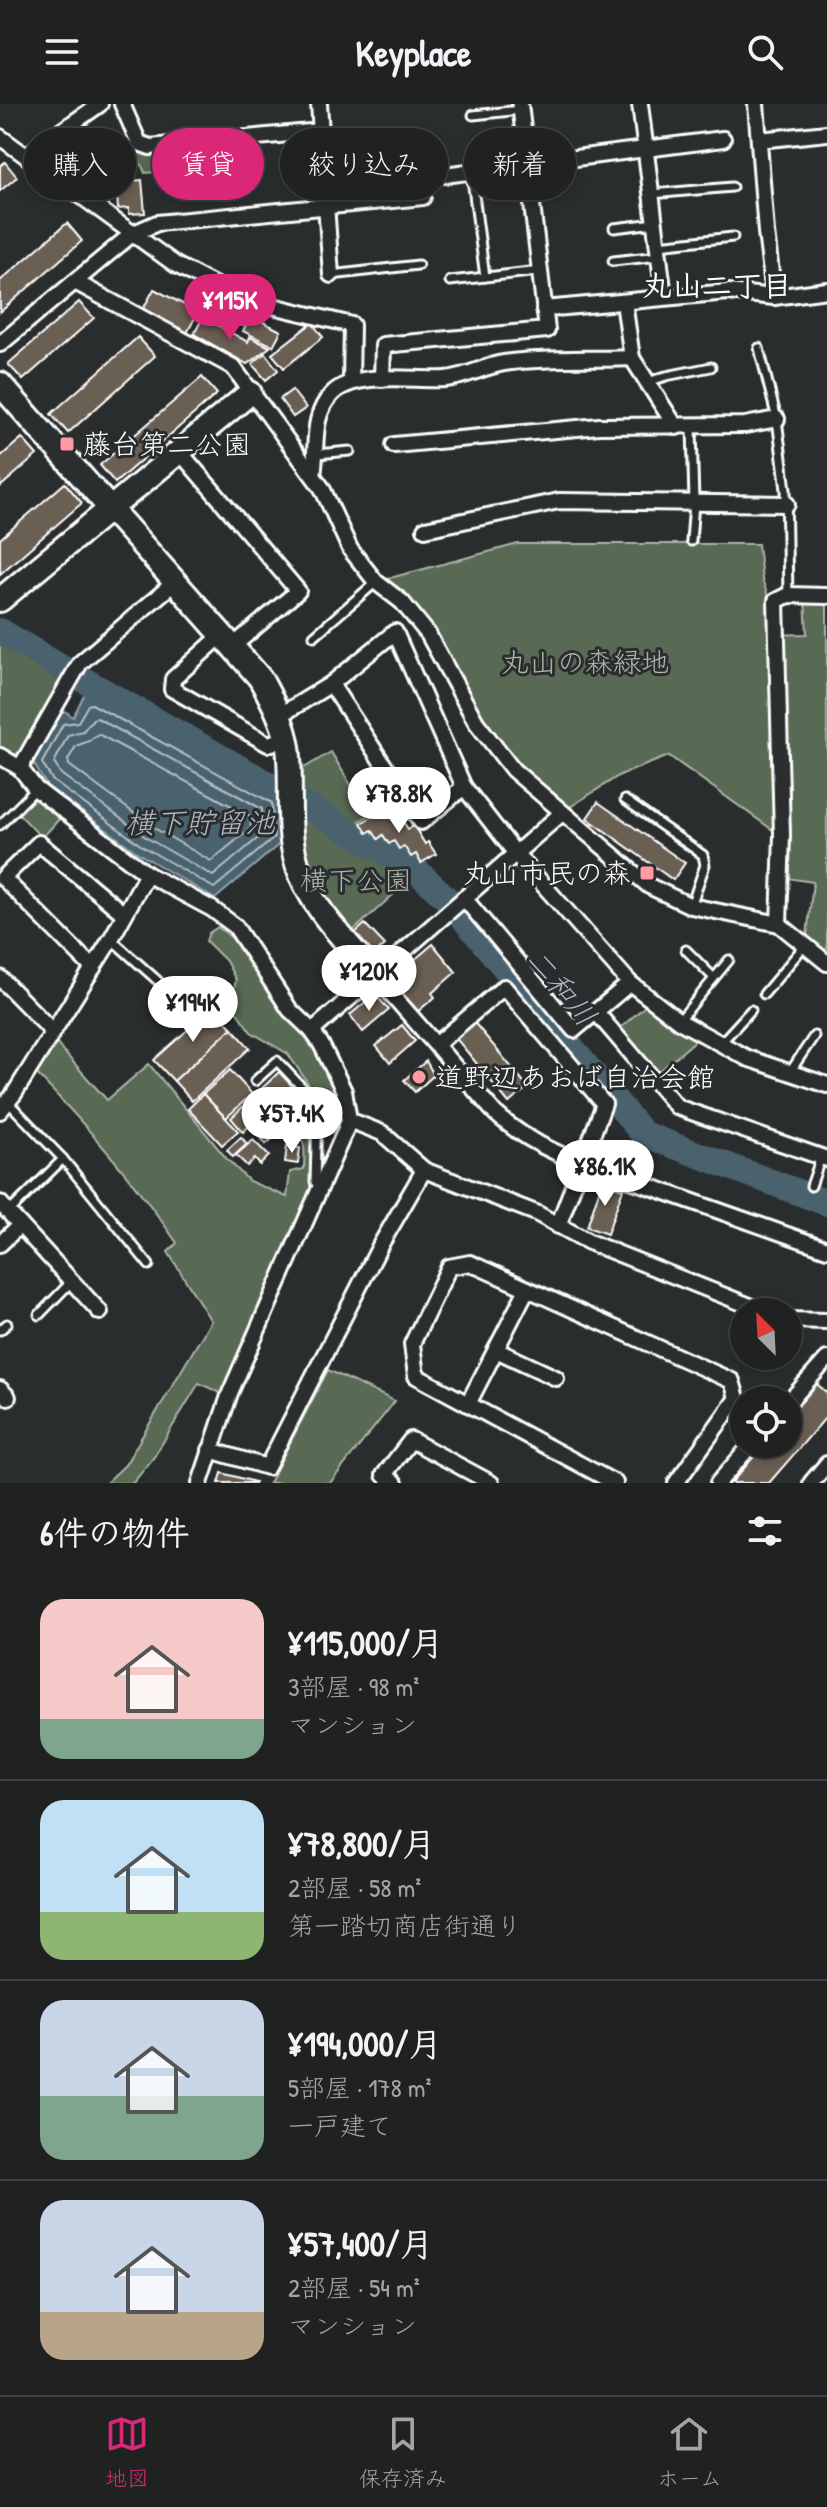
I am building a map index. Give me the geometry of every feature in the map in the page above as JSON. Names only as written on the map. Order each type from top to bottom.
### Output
[{"type":"street","points":[[66,128],[100,104]]},
{"type":"street","points":[[122,104],[139,143],[150,147],[280,140]]},
{"type":"street","points":[[319,104],[320,128]]},
{"type":"street","points":[[640,104],[664,297]]},
{"type":"street","points":[[756,104],[774,297]]},
{"type":"street","points":[[520,107],[523,128]]},
{"type":"street","points":[[759,140],[827,133]]},
{"type":"street","points":[[0,137],[24,155]]},
{"type":"street","points":[[576,157],[723,139]]},
{"type":"street","points":[[86,200],[176,265],[224,290],[295,313],[352,325],[351,382]]},
{"type":"street","points":[[326,200],[331,275]]},
{"type":"street","points":[[0,344],[132,234],[157,223],[397,200]]},
{"type":"street","points":[[382,379],[383,345],[547,330],[531,200]]},
{"type":"street","points":[[75,282],[233,367],[313,475],[350,549],[376,582],[417,618],[476,722],[513,770],[649,886],[691,906],[779,924],[827,963]]},
{"type":"street","points":[[544,309],[728,292],[774,297],[827,290],[827,298]]},
{"type":"street","points":[[624,302],[632,358],[676,427]]},
{"type":"street","points":[[313,475],[317,454],[315,429],[324,404],[335,391],[351,382],[449,379],[505,363],[632,358]]},
{"type":"street","points":[[0,384],[260,678],[279,716],[286,739],[294,853],[310,895],[481,1099],[509,1126],[539,1145],[827,1249]]},
{"type":"street","points":[[0,600],[250,393]]},
{"type":"street","points":[[394,445],[586,427],[745,425],[777,419]]},
{"type":"street","points":[[180,452],[298,591],[173,679],[172,689],[268,744],[286,739]]},
{"type":"street","points":[[425,529],[559,501],[787,504]]},
{"type":"street","points":[[20,768],[80,663],[175,582]]},
{"type":"street","points":[[779,924],[782,835],[776,601],[788,595],[827,596]]},
{"type":"street","points":[[279,716],[331,684],[395,632],[464,787],[516,854],[630,983],[679,1021],[747,1058],[827,1085]]},
{"type":"street","points":[[331,684],[421,822],[464,787]]},
{"type":"street","points":[[0,756],[20,768],[36,789],[147,874],[212,909],[235,926],[290,1010],[312,1031],[344,1091],[349,1120],[230,1393],[200,1483]]},
{"type":"street","points":[[312,1031],[562,813]]},
{"type":"street","points":[[93,968],[3,878],[39,843],[124,914]]},
{"type":"street","points":[[3,1105],[93,968],[147,874]]},
{"type":"street","points":[[462,900],[574,1030],[630,983]]},
{"type":"street","points":[[0,978],[52,1031]]},
{"type":"street","points":[[437,1044],[504,987],[604,1104],[558,1226]]},
{"type":"street","points":[[596,1012],[677,1107],[824,1158],[827,1140]]},
{"type":"street","points":[[349,1120],[382,1133],[424,1170],[536,1213],[589,1242],[730,1298]]},
{"type":"street","points":[[210,1450],[267,1467],[381,1244],[424,1170]]},
{"type":"street","points":[[4,1208],[100,1312]]},
{"type":"street","points":[[0,1244],[20,1225]]},
{"type":"street","points":[[615,1483],[416,1376],[412,1344],[449,1267],[470,1263],[732,1381],[737,1398],[676,1483]]},
{"type":"street","points":[[468,1404],[527,1289]]},
{"type":"street","points":[[802,1320],[827,1321]]},
{"type":"street","points":[[496,1350],[556,1378]]},
{"type":"street","points":[[802,1387],[827,1359]]},
{"type":"street","points":[[395,1483],[384,1475],[411,1440],[491,1483]]},
{"type":"street","points":[[718,1483],[740,1458]]},
{"type":"street","points":[[811,1483],[827,1464]]},
{"type":"lane","points":[[473,115],[520,107]]},
{"type":"lane","points":[[651,194],[732,187]]},
{"type":"lane","points":[[475,200],[485,277]]},
{"type":"lane","points":[[614,228],[655,223]]},
{"type":"lane","points":[[613,261],[733,237]]},
{"type":"lane","points":[[331,275],[418,265]]},
{"type":"lane","points":[[450,281],[540,271]]},
{"type":"lane","points":[[759,348],[777,419],[787,504],[788,595]]},
{"type":"lane","points":[[648,382],[711,367]]},
{"type":"lane","points":[[691,541],[694,503],[692,427]]},
{"type":"lane","points":[[317,454],[350,451]]},
{"type":"lane","points":[[314,636],[376,582]]},
{"type":"lane","points":[[0,825],[36,789]]},
{"type":"lane","points":[[625,800],[703,855],[705,865],[691,906]]},
{"type":"lane","points":[[111,939],[158,981]]},
{"type":"lane","points":[[764,994],[805,945]]},
{"type":"lane","points":[[686,950],[714,978]]},
{"type":"lane","points":[[679,1021],[729,960]]},
{"type":"lane","points":[[720,1044],[751,1010]]},
{"type":"lane","points":[[788,1074],[814,1036]]},
{"type":"lane","points":[[255,1081],[277,1061],[311,1097],[317,1111],[315,1182],[321,1189]]},
{"type":"lane","points":[[3,1105],[63,1159],[149,1265]]},
{"type":"lane","points":[[811,1186],[824,1158]]},
{"type":"lane","points":[[4,1208],[63,1159]]},
{"type":"lane","points":[[39,1315],[72,1281]]},
{"type":"green space","points":[[152,152],[152,172],[145,173],[136,153]]},
{"type":"green space","name":"丸山の森緑地","points":[[518,544],[758,544],[762,579],[769,599],[770,635],[807,634],[805,600],[827,600],[827,954],[807,936],[813,882],[787,878],[788,841],[669,756],[620,775],[567,809],[518,767],[481,719],[422,614],[386,579]]},
{"type":"green space","points":[[0,637],[64,674],[20,753],[11,756],[0,748]]},
{"type":"green space","name":"横下公園","points":[[331,752],[369,815],[352,826],[300,796],[299,771]]},
{"type":"green space","points":[[34,797],[60,818],[42,838],[18,813]]},
{"type":"green space","name":"横下公園","points":[[300,810],[416,874],[352,932],[319,890],[306,860]]},
{"type":"green space","points":[[218,927],[232,938],[279,1009],[308,1036],[337,1093],[339,1109],[335,1132],[326,1130],[316,1095],[288,1054],[251,1032],[233,1007],[236,980],[226,961],[206,941],[209,933]]},
{"type":"green space","points":[[645,1006],[696,1040],[655,1075],[618,1030]]},
{"type":"green space","points":[[55,1042],[107,1100],[149,1064],[226,1158],[249,1181],[287,1197],[290,1172],[304,1169],[298,1105],[305,1101],[310,1108],[310,1200],[222,1394],[199,1383],[154,1457],[133,1483],[106,1483],[125,1465],[211,1321],[168,1252],[177,1243],[161,1220],[110,1154],[35,1072]]},
{"type":"green space","points":[[328,1370],[395,1401],[330,1483],[269,1483]]},
{"type":"water","name":"横下貯留池","points":[[86,691],[281,800],[283,841],[215,899],[138,853],[47,786],[32,761],[62,709],[73,717]]},
{"type":"building","points":[[5,162],[17,177],[0,191],[0,166]]},
{"type":"building","points":[[136,180],[142,180],[145,213],[129,214],[129,208],[118,209],[117,200],[136,200]]},
{"type":"building","points":[[67,223],[82,241],[0,312],[0,281]]},
{"type":"building","points":[[154,289],[198,312],[187,333],[143,309]]},
{"type":"building","points":[[79,302],[94,318],[23,380],[8,364]]},
{"type":"building","points":[[254,310],[266,316],[263,322],[281,331],[273,346],[243,331]]},
{"type":"building","points":[[203,317],[248,342],[250,337],[270,347],[247,364],[194,334]]},
{"type":"building","points":[[312,323],[323,337],[284,368],[272,354]]},
{"type":"building","points":[[138,337],[155,356],[68,433],[51,414]]},
{"type":"building","points":[[265,353],[278,370],[266,380],[252,364]]},
{"type":"building","points":[[202,377],[217,394],[115,483],[100,465]]},
{"type":"building","points":[[292,390],[306,408],[293,417],[280,399]]},
{"type":"building","points":[[22,438],[37,455],[0,487],[0,457]]},
{"type":"building","points":[[65,483],[82,503],[0,574],[0,539]]},
{"type":"building","points":[[378,787],[388,802],[372,812],[363,797]]},
{"type":"building","points":[[598,802],[685,863],[673,880],[587,818]]},
{"type":"building","points":[[382,811],[386,818],[392,815],[397,823],[402,820],[408,829],[414,826],[425,844],[428,842],[436,854],[421,863],[416,854],[411,857],[404,846],[399,849],[394,841],[389,844],[383,835],[378,839],[372,830],[367,833],[361,823]]},
{"type":"building","points":[[365,924],[385,945],[374,955],[355,933]]},
{"type":"building","points":[[433,944],[456,972],[432,993],[435,997],[417,1012],[392,983]]},
{"type":"building","points":[[375,994],[389,1010],[363,1032],[350,1015]]},
{"type":"building","points":[[213,1007],[232,1028],[174,1081],[154,1060]]},
{"type":"building","points":[[473,1021],[528,1087],[509,1103],[454,1036]]},
{"type":"building","points":[[402,1025],[415,1041],[390,1063],[376,1046]]},
{"type":"building","points":[[232,1028],[250,1048],[192,1101],[174,1081]]},
{"type":"building","points":[[426,1061],[434,1075],[415,1092],[404,1080]]},
{"type":"building","points":[[230,1070],[252,1094],[226,1118],[203,1094]]},
{"type":"building","points":[[279,1072],[294,1088],[286,1095],[289,1098],[283,1103],[285,1106],[275,1115],[269,1108],[243,1132],[231,1118]]},
{"type":"building","points":[[203,1094],[238,1131],[222,1145],[188,1109]]},
{"type":"building","points":[[267,1112],[283,1130],[266,1144],[251,1126]]},
{"type":"building","points":[[241,1137],[247,1144],[233,1157],[227,1150]]},
{"type":"building","points":[[253,1140],[269,1156],[260,1165],[255,1159],[247,1166],[236,1155]]},
{"type":"building","points":[[287,1146],[300,1148],[298,1164],[285,1162]]},
{"type":"building","points":[[602,1182],[623,1189],[607,1234],[587,1227]]},
{"type":"building","points":[[817,1384],[827,1393],[827,1416],[802,1445],[802,1401]]},
{"type":"building","points":[[753,1458],[791,1458],[769,1483],[731,1483]]},
{"type":"building","points":[[222,1473],[255,1482],[255,1483],[219,1483]]},
{"type":"waterway","name":"二和川","points":[[0,631],[65,670]]},
{"type":"waterway","name":"二和川","points":[[82,679],[277,789]]},
{"type":"waterway","name":"二和川","points":[[303,804],[337,824]]},
{"type":"waterway","name":"二和川","points":[[344,828],[418,872],[446,898]]},
{"type":"waterway","name":"二和川","points":[[460,914],[643,1134],[827,1203]]},
{"type":"place","name":"藤台第二公園","points":[[67,444]]},
{"type":"place","name":"丸山市民の森","points":[[647,873]]},
{"type":"place","name":"道野辺あおば自治会館","points":[[419,1077]]},
{"type":"district","name":"丸山二丁目","points":[[717,285]]}]
